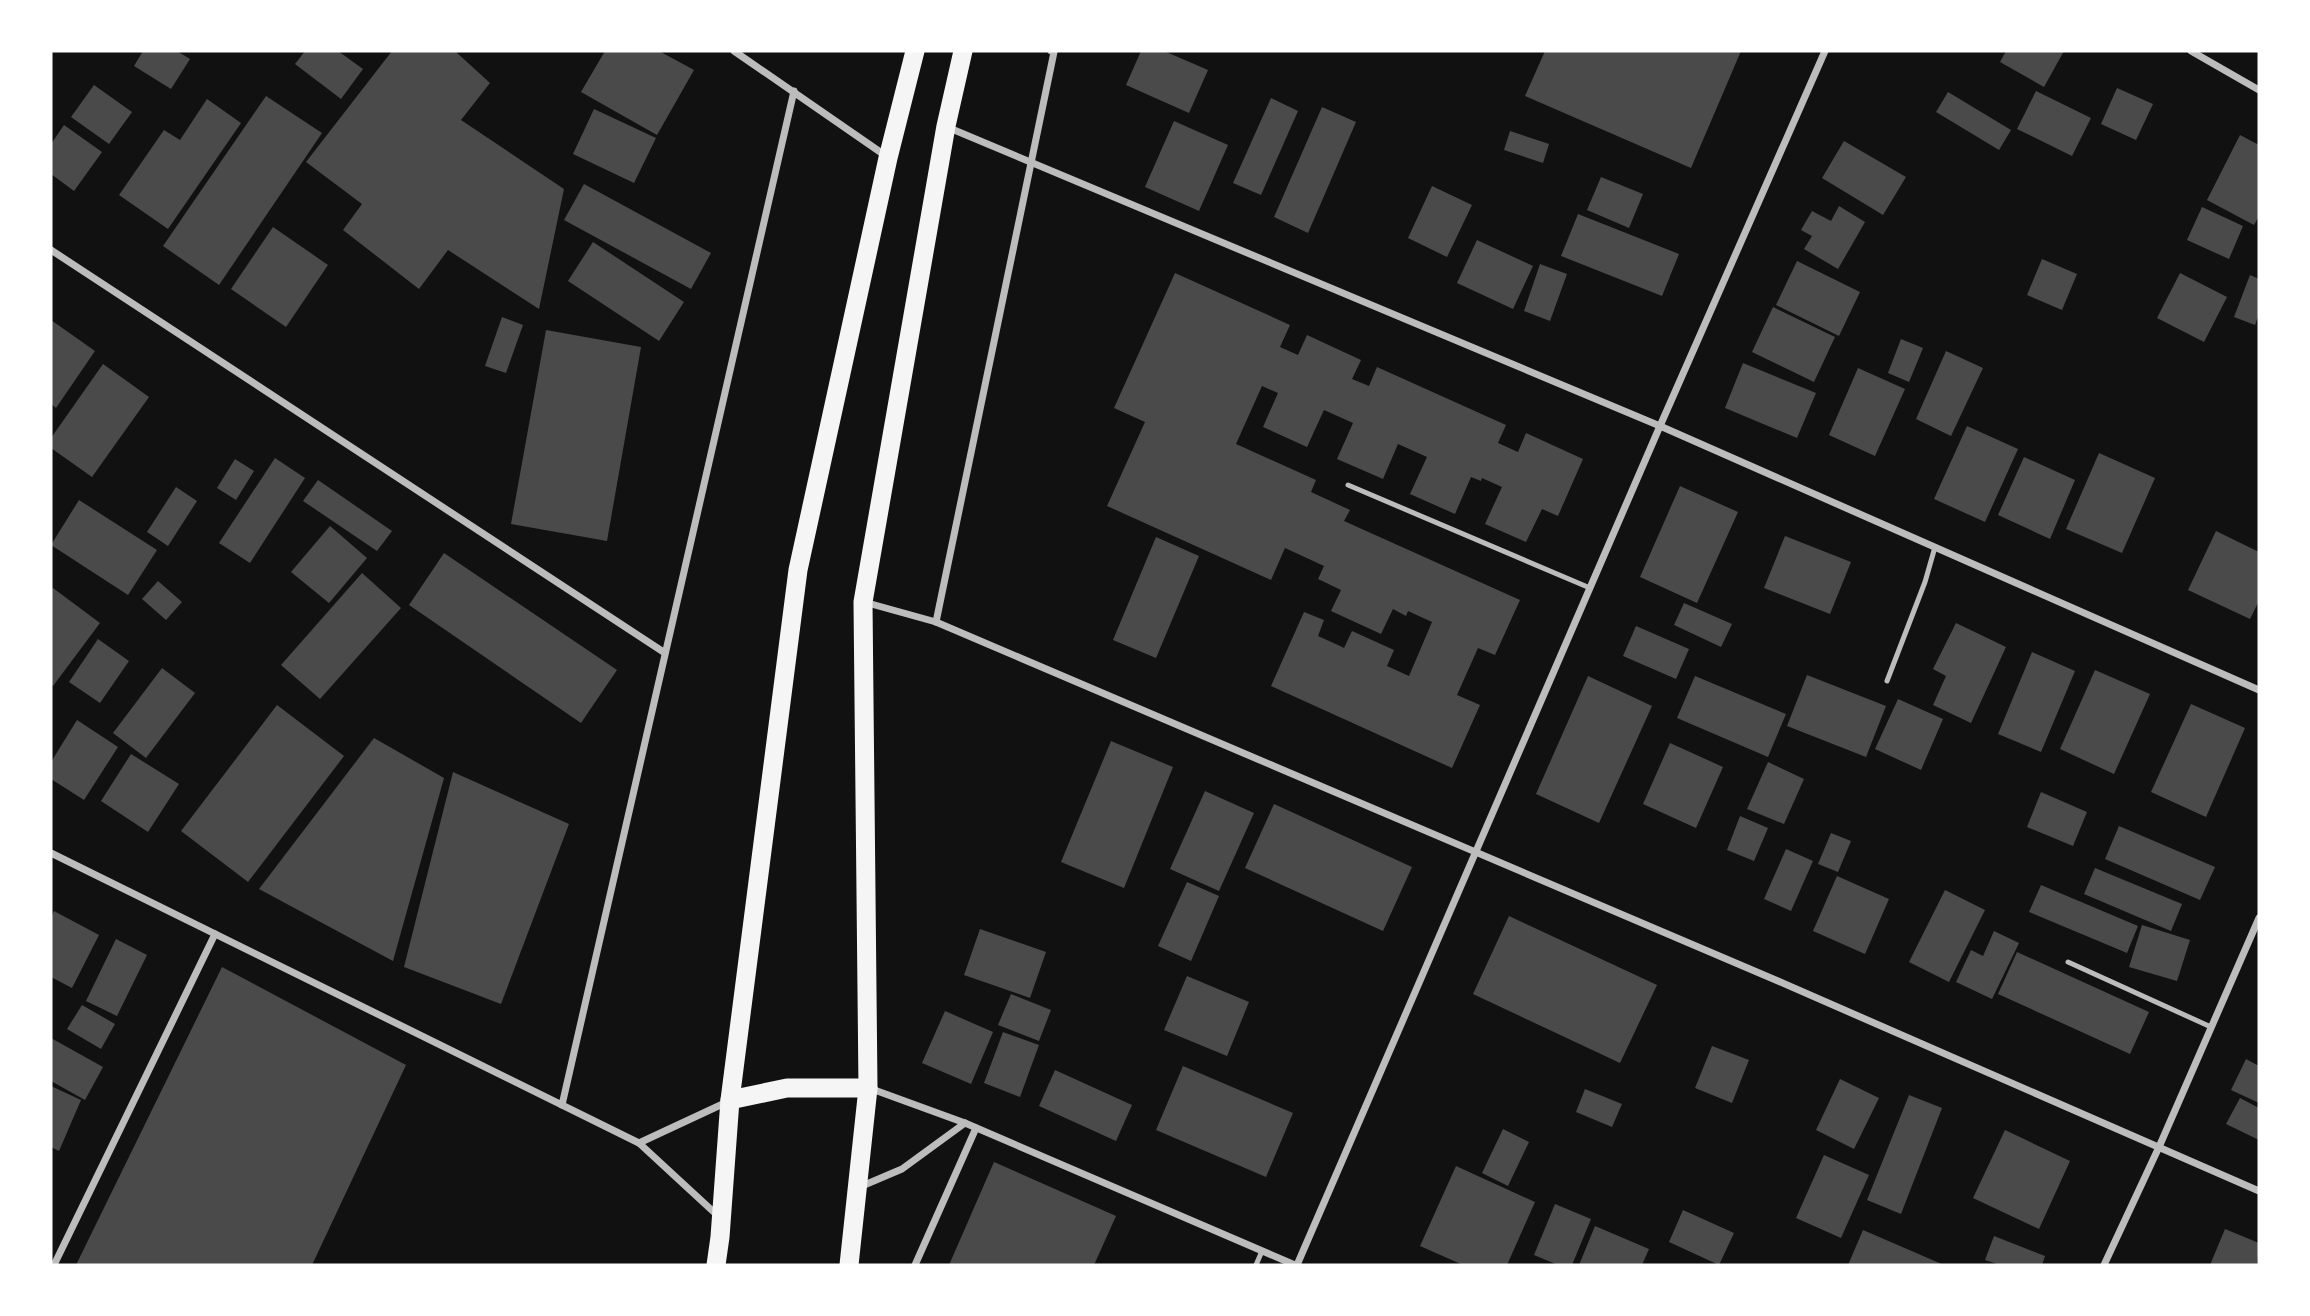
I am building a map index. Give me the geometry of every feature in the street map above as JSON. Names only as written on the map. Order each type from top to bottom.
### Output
[{"type":"highway","points":[[716,1265],[730,1100],[799,570],[888,158],[915,51]]},
{"type":"highway","points":[[849,1265],[868,1088],[863,602],[946,127],[963,51]]},
{"type":"highway","points":[[730,1100],[787,1088],[868,1088]]},
{"type":"street","points":[[734,51],[888,158]]},
{"type":"street","points":[[936,622],[1054,52],[1051,51]]},
{"type":"street","points":[[868,1088],[965,1123],[1296,1265],[1825,51]]},
{"type":"street","points":[[2191,51],[2259,90]]},
{"type":"street","points":[[562,1105],[794,91]]},
{"type":"street","points":[[946,127],[1660,426],[2259,690]]},
{"type":"street","points":[[51,250],[665,653]]},
{"type":"street","points":[[863,602],[936,622],[2259,1191]]},
{"type":"street","points":[[51,853],[639,1143],[717,1214],[720,1237]]},
{"type":"street","points":[[2104,1265],[2259,918]]},
{"type":"street","points":[[54,1265],[215,934]]},
{"type":"street","points":[[639,1143],[730,1100]]},
{"type":"street","points":[[857,1188],[902,1169],[965,1123]]},
{"type":"street","points":[[915,1265],[976,1128]]},
{"type":"lane","points":[[1348,485],[1590,588]]},
{"type":"lane","points":[[1886,681],[1925,582],[1935,547]]},
{"type":"lane","points":[[2068,962],[2211,1027]]},
{"type":"lane","points":[[1256,1265],[1262,1251]]},
{"type":"building","points":[[143,51],[177,51],[190,59],[171,89],[134,66]]},
{"type":"building","points":[[305,51],[338,51],[363,69],[341,99],[295,64]]},
{"type":"building","points":[[392,51],[455,51],[490,83],[461,120],[564,189],[539,309],[448,250],[419,289],[343,230],[362,204],[306,162]]},
{"type":"building","points":[[605,51],[659,51],[694,70],[657,135],[581,92]]},
{"type":"building","points":[[1141,51],[1164,51],[1208,70],[1189,113],[1126,85]]},
{"type":"building","points":[[1545,51],[1741,51],[1691,168],[1525,96]]},
{"type":"building","points":[[2006,51],[2064,51],[2044,87],[2000,62]]},
{"type":"building","points":[[94,85],[132,112],[109,144],[71,117]]},
{"type":"building","points":[[2117,88],[2153,104],[2136,140],[2101,124]]},
{"type":"building","points":[[2036,91],[2091,118],[2072,156],[2017,129]]},
{"type":"building","points":[[1948,92],[2011,130],[1999,150],[1936,112]]},
{"type":"building","points":[[266,96],[322,133],[219,285],[163,246]]},
{"type":"building","points":[[1271,98],[1298,111],[1261,195],[1233,183]]},
{"type":"building","points":[[207,99],[241,123],[168,229],[119,195],[164,130],[180,140]]},
{"type":"building","points":[[1322,107],[1356,122],[1308,233],[1274,217]]},
{"type":"building","points":[[594,109],[656,138],[634,183],[573,154]]},
{"type":"building","points":[[1174,121],[1228,145],[1199,211],[1145,187]]},
{"type":"building","points":[[64,125],[102,152],[74,191],[51,174],[51,144]]},
{"type":"building","points":[[1510,131],[1549,144],[1543,163],[1504,150]]},
{"type":"building","points":[[2240,135],[2259,145],[2259,216],[2254,225],[2207,200]]},
{"type":"building","points":[[1844,141],[1906,177],[1883,215],[1822,178]]},
{"type":"building","points":[[1601,177],[1643,194],[1629,228],[1587,210]]},
{"type":"building","points":[[584,184],[711,253],[691,289],[564,220]]},
{"type":"building","points":[[1432,186],[1472,205],[1447,257],[1408,238]]},
{"type":"building","points":[[1839,206],[1865,222],[1838,269],[1804,249],[1812,236],[1801,230],[1812,211],[1831,221]]},
{"type":"building","points":[[2202,207],[2243,226],[2229,259],[2187,240]]},
{"type":"building","points":[[1578,214],[1679,254],[1662,296],[1561,256]]},
{"type":"building","points":[[273,227],[328,265],[286,327],[231,289]]},
{"type":"building","points":[[1477,240],[1533,266],[1513,309],[1457,283]]},
{"type":"building","points":[[593,242],[684,302],[659,341],[568,281]]},
{"type":"building","points":[[2042,259],[2077,274],[2062,310],[2027,295]]},
{"type":"building","points":[[1797,261],[1860,292],[1839,336],[1776,305]]},
{"type":"building","points":[[1540,264],[1567,274],[1550,321],[1524,311]]},
{"type":"building","points":[[1175,273],[1290,325],[1280,347],[1298,355],[1307,335],[1361,360],[1352,379],[1369,386],[1377,367],[1506,425],[1498,443],[1518,452],[1526,433],[1583,459],[1558,516],[1542,509],[1526,542],[1485,524],[1502,487],[1482,478],[1481,481],[1471,477],[1455,514],[1410,494],[1427,457],[1398,444],[1383,479],[1337,459],[1353,423],[1324,410],[1307,447],[1263,427],[1278,393],[1262,386],[1236,444],[1316,480],[1311,492],[1350,510],[1344,521],[1520,600],[1495,655],[1478,648],[1457,695],[1480,705],[1452,768],[1271,686],[1304,612],[1324,620],[1318,636],[1344,648],[1352,631],[1394,650],[1387,666],[1409,676],[1432,622],[1408,611],[1406,616],[1393,609],[1381,634],[1331,611],[1341,590],[1318,579],[1324,566],[1285,548],[1271,580],[1107,506],[1145,422],[1114,408]]},
{"type":"building","points":[[2180,273],[2227,297],[2204,342],[2157,318]]},
{"type":"building","points":[[2250,275],[2259,279],[2259,314],[2255,325],[2234,317]]},
{"type":"building","points":[[1773,307],[1835,337],[1814,382],[1752,352]]},
{"type":"building","points":[[502,317],[523,325],[506,373],[485,366]]},
{"type":"building","points":[[51,320],[95,351],[56,408],[51,404]]},
{"type":"building","points":[[546,330],[641,347],[607,541],[511,524]]},
{"type":"building","points":[[1901,339],[1923,348],[1909,382],[1888,373]]},
{"type":"building","points":[[1946,351],[1983,368],[1951,436],[1916,419]]},
{"type":"building","points":[[1743,363],[1816,393],[1797,438],[1725,408]]},
{"type":"building","points":[[103,364],[149,397],[92,477],[51,448],[51,438]]},
{"type":"building","points":[[1858,368],[1905,389],[1875,456],[1829,435]]},
{"type":"building","points":[[1967,426],[2018,449],[1985,522],[1934,499]]},
{"type":"building","points":[[2099,453],[2155,478],[2122,553],[2066,529]]},
{"type":"building","points":[[2024,457],[2075,480],[2050,539],[1998,515]]},
{"type":"building","points":[[275,458],[305,478],[250,563],[219,543]]},
{"type":"building","points":[[235,459],[254,471],[236,500],[217,488]]},
{"type":"building","points":[[318,480],[392,531],[377,551],[303,501]]},
{"type":"building","points":[[1680,486],[1738,512],[1697,603],[1640,577]]},
{"type":"building","points":[[176,487],[197,501],[168,546],[147,532]]},
{"type":"building","points":[[79,500],[157,550],[128,595],[51,545]]},
{"type":"building","points":[[330,526],[367,558],[329,603],[291,572]]},
{"type":"building","points":[[2216,531],[2259,552],[2259,601],[2250,619],[2188,590]]},
{"type":"building","points":[[1785,536],[1851,562],[1830,614],[1764,588]]},
{"type":"building","points":[[1156,537],[1199,556],[1156,658],[1113,640]]},
{"type":"building","points":[[444,553],[617,670],[581,723],[409,605]]},
{"type":"building","points":[[362,573],[401,608],[320,699],[281,665]]},
{"type":"building","points":[[158,581],[182,602],[166,620],[142,599]]},
{"type":"building","points":[[53,588],[100,623],[53,686],[51,591]]},
{"type":"building","points":[[1684,603],[1732,624],[1721,647],[1674,625]]},
{"type":"building","points":[[1956,623],[2006,647],[1971,723],[1933,705],[1946,676],[1933,669]]},
{"type":"building","points":[[1636,626],[1689,649],[1676,679],[1623,656]]},
{"type":"building","points":[[98,639],[129,661],[100,703],[69,682]]},
{"type":"building","points":[[2032,652],[2075,671],[2041,752],[1998,734]]},
{"type":"building","points":[[162,668],[195,693],[146,758],[113,733]]},
{"type":"building","points":[[2095,670],[2150,694],[2114,774],[2060,749]]},
{"type":"building","points":[[1807,675],[1886,706],[1866,757],[1787,726]]},
{"type":"building","points":[[1588,676],[1652,706],[1599,823],[1536,794]]},
{"type":"building","points":[[1695,676],[1786,714],[1768,757],[1677,718]]},
{"type":"building","points":[[1898,699],[1943,719],[1921,770],[1875,749]]},
{"type":"building","points":[[2191,704],[2245,728],[2206,817],[2151,792]]},
{"type":"building","points":[[277,705],[344,756],[248,882],[181,831]]},
{"type":"building","points":[[77,720],[118,747],[84,800],[51,779],[51,762]]},
{"type":"building","points":[[374,738],[444,778],[393,961],[259,889]]},
{"type":"building","points":[[1111,741],[1173,767],[1124,888],[1061,862]]},
{"type":"building","points":[[1670,743],[1723,767],[1696,828],[1643,804]]},
{"type":"building","points":[[131,754],[179,784],[148,832],[101,801]]},
{"type":"building","points":[[1768,762],[1804,779],[1784,824],[1747,809]]},
{"type":"building","points":[[453,772],[569,824],[501,1004],[404,967]]},
{"type":"building","points":[[1205,791],[1254,813],[1219,891],[1170,869]]},
{"type":"building","points":[[2041,792],[2087,812],[2073,846],[2027,827]]},
{"type":"building","points":[[1274,804],[1412,867],[1383,931],[1245,868]]},
{"type":"building","points":[[1740,816],[1768,828],[1754,861],[1727,850]]},
{"type":"building","points":[[2119,826],[2215,867],[2200,900],[2105,859]]},
{"type":"building","points":[[1831,833],[1851,841],[1838,872],[1818,864]]},
{"type":"building","points":[[1786,849],[1813,861],[1791,911],[1764,899]]},
{"type":"building","points":[[2095,868],[2182,904],[2171,931],[2084,894]]},
{"type":"building","points":[[1837,876],[1889,899],[1865,954],[1813,931]]},
{"type":"building","points":[[1187,882],[1219,896],[1191,961],[1158,946]]},
{"type":"building","points":[[2041,885],[2138,926],[2127,953],[2029,912]]},
{"type":"building","points":[[1945,890],[1985,910],[1949,982],[1909,962]]},
{"type":"building","points":[[54,911],[99,935],[72,988],[51,977],[51,917]]},
{"type":"building","points":[[1509,916],[1657,985],[1620,1063],[1473,994]]},
{"type":"building","points":[[2142,925],[2190,940],[2177,981],[2129,967]]},
{"type":"building","points":[[980,929],[1046,952],[1030,998],[964,975]]},
{"type":"building","points":[[1994,931],[2019,943],[1992,999],[1956,982],[1971,950],[1983,956]]},
{"type":"building","points":[[116,939],[147,955],[117,1016],[86,1001]]},
{"type":"building","points":[[2017,952],[2149,1012],[2130,1054],[1998,994]]},
{"type":"building","points":[[222,967],[406,1065],[312,1265],[76,1265]]},
{"type":"building","points":[[1187,976],[1249,1002],[1227,1056],[1164,1030]]},
{"type":"building","points":[[1011,994],[1051,1010],[1039,1041],[998,1025]]},
{"type":"building","points":[[82,1005],[115,1024],[101,1049],[67,1029]]},
{"type":"building","points":[[945,1011],[993,1032],[971,1084],[922,1063]]},
{"type":"building","points":[[1003,1032],[1039,1045],[1020,1097],[984,1083]]},
{"type":"building","points":[[51,1038],[103,1067],[85,1100],[51,1081]]},
{"type":"building","points":[[1712,1046],[1749,1060],[1732,1103],[1695,1088]]},
{"type":"building","points":[[2246,1059],[2259,1066],[2259,1103],[2231,1090]]},
{"type":"building","points":[[1183,1066],[1293,1113],[1266,1177],[1156,1130]]},
{"type":"building","points":[[1055,1070],[1132,1105],[1116,1141],[1039,1106]]},
{"type":"building","points":[[1840,1079],[1879,1098],[1854,1149],[1816,1130]]},
{"type":"building","points":[[51,1086],[81,1100],[59,1151],[51,1147]]},
{"type":"building","points":[[1585,1089],[1622,1104],[1612,1127],[1576,1112]]},
{"type":"building","points":[[1909,1095],[1942,1108],[1901,1214],[1867,1200]]},
{"type":"building","points":[[2240,1098],[2259,1108],[2259,1140],[2226,1124]]},
{"type":"building","points":[[1503,1129],[1529,1142],[1508,1186],[1482,1173]]},
{"type":"building","points":[[2005,1130],[2070,1161],[2039,1229],[1973,1198]]},
{"type":"building","points":[[1824,1155],[1869,1175],[1841,1238],[1796,1218]]},
{"type":"building","points":[[994,1162],[1116,1216],[1094,1265],[949,1265]]},
{"type":"building","points":[[1456,1166],[1535,1202],[1507,1265],[1463,1265],[1420,1246]]},
{"type":"building","points":[[1555,1204],[1591,1219],[1572,1265],[1558,1265],[1534,1255]]},
{"type":"building","points":[[1683,1210],[1734,1233],[1719,1265],[1669,1242]]},
{"type":"building","points":[[1595,1226],[1649,1249],[1642,1265],[1579,1265]]},
{"type":"building","points":[[2225,1229],[2259,1243],[2257,1265],[2210,1265]]},
{"type":"building","points":[[1863,1230],[1944,1265],[1848,1265]]},
{"type":"building","points":[[1994,1236],[2045,1256],[2042,1265],[2000,1265],[1985,1260]]}]
